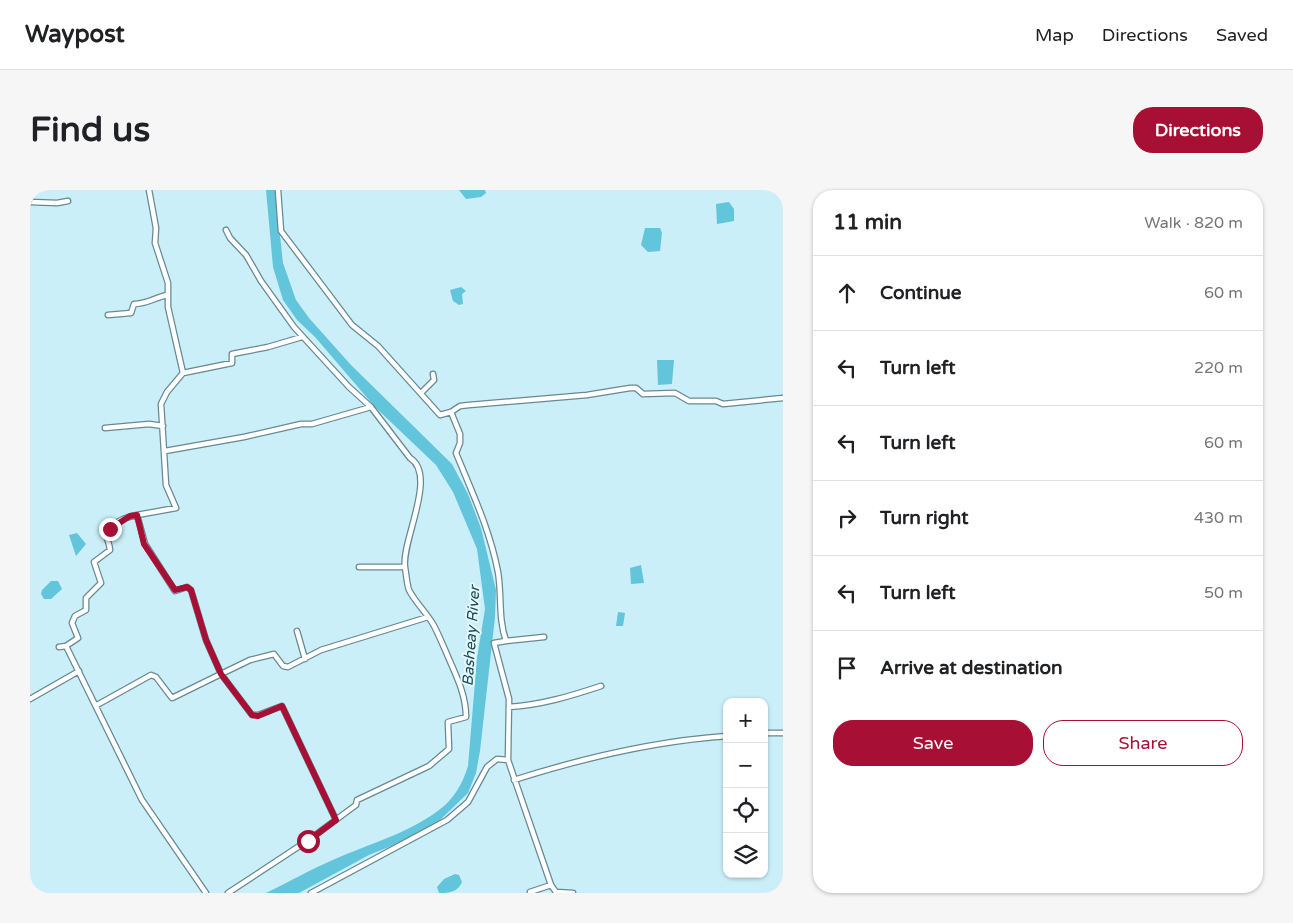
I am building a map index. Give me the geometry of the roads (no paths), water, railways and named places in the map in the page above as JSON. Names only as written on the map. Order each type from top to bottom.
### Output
[{"type":"street","points":[[149,190],[156,228],[156,243],[168,283],[167,295],[183,373]]},
{"type":"street","points":[[278,190],[281,231],[352,325],[378,346],[410,383],[422,392],[440,415],[451,412],[460,406],[587,395],[630,388],[636,388],[646,394],[675,393],[688,401],[716,401],[723,404],[783,398]]},
{"type":"street","points":[[30,202],[57,203],[68,201]]},
{"type":"street","points":[[226,230],[230,238],[246,254],[261,281],[302,337],[349,387],[371,407],[410,458],[415,461],[420,476],[414,527],[406,543],[405,567],[408,589],[434,626],[457,676],[466,701],[466,717],[448,722],[449,749],[429,766],[357,800],[356,805],[336,820],[228,893]]},
{"type":"street","points":[[108,315],[131,313],[134,304],[147,304],[154,298],[167,295]]},
{"type":"street","points":[[58,648],[66,646],[78,638],[72,623],[73,620],[86,610],[86,598],[101,583],[94,562],[110,550],[107,536],[110,529],[130,516],[176,508],[166,485],[161,404],[167,392],[183,373],[232,363],[232,354],[268,347],[302,337]]},
{"type":"street","points":[[422,392],[434,380],[433,374]]},
{"type":"street","points":[[165,451],[244,437],[301,424],[312,424],[371,407]]},
{"type":"street","points":[[451,412],[460,434],[460,443],[456,453],[486,523],[492,545],[499,581],[500,625],[506,641]]},
{"type":"street","points":[[105,428],[149,424],[163,426]]},
{"type":"street","points":[[137,515],[144,544],[175,590],[187,587],[191,590],[206,640],[221,674],[252,715],[258,716],[282,706],[336,820]]},
{"type":"street","points":[[359,567],[405,567]]},
{"type":"street","points":[[97,705],[151,675],[156,677],[172,698],[250,660],[274,654],[285,667],[344,643],[428,617]]},
{"type":"street","points":[[297,631],[305,659]]},
{"type":"street","points":[[544,637],[494,643],[505,676],[509,707],[508,760],[514,780],[551,885],[556,892],[573,893]]},
{"type":"street","points":[[66,646],[97,705],[142,800],[206,893]]},
{"type":"street","points":[[30,699],[79,671]]},
{"type":"street","points":[[509,707],[537,704],[601,686]]},
{"type":"street","points":[[768,733],[783,733]]},
{"type":"street","points":[[514,780],[636,748],[723,736]]},
{"type":"street","points":[[311,893],[448,820],[468,802],[487,767],[497,759],[508,760]]},
{"type":"street","points":[[530,892],[551,885]]},
{"type":"water","points":[[266,190],[275,190],[283,263],[296,300],[309,318],[351,365],[452,464],[468,494],[481,528],[496,590],[495,617],[480,751],[476,773],[468,793],[436,824],[369,855],[299,893],[266,893],[326,863],[415,825],[444,806],[457,790],[468,766],[477,658],[485,609],[477,549],[453,492],[436,465],[375,407],[315,337],[297,320],[283,300],[273,267]]},
{"type":"water","points":[[459,190],[485,190],[486,193],[481,197],[466,199]]},
{"type":"water","points":[[729,202],[734,209],[734,221],[717,224],[716,204]]},
{"type":"water","points":[[645,228],[660,228],[662,233],[660,251],[648,252],[641,245]]},
{"type":"water","points":[[461,287],[466,291],[462,294],[463,304],[459,305],[453,301],[450,290]]},
{"type":"water","points":[[657,360],[674,360],[672,384],[658,385]]},
{"type":"water","points":[[77,533],[86,544],[76,556],[69,535]]},
{"type":"water","points":[[641,565],[644,583],[631,584],[630,568]]},
{"type":"water","points":[[51,581],[58,581],[62,589],[51,599],[44,599],[41,594],[42,590]]},
{"type":"water","points":[[618,612],[625,613],[623,626],[616,626]]},
{"type":"water","points":[[455,874],[459,875],[462,882],[458,888],[450,892],[439,893],[437,887],[444,879]]},
{"type":"water label","name":"Basheay River","points":[[471,636]]}]
